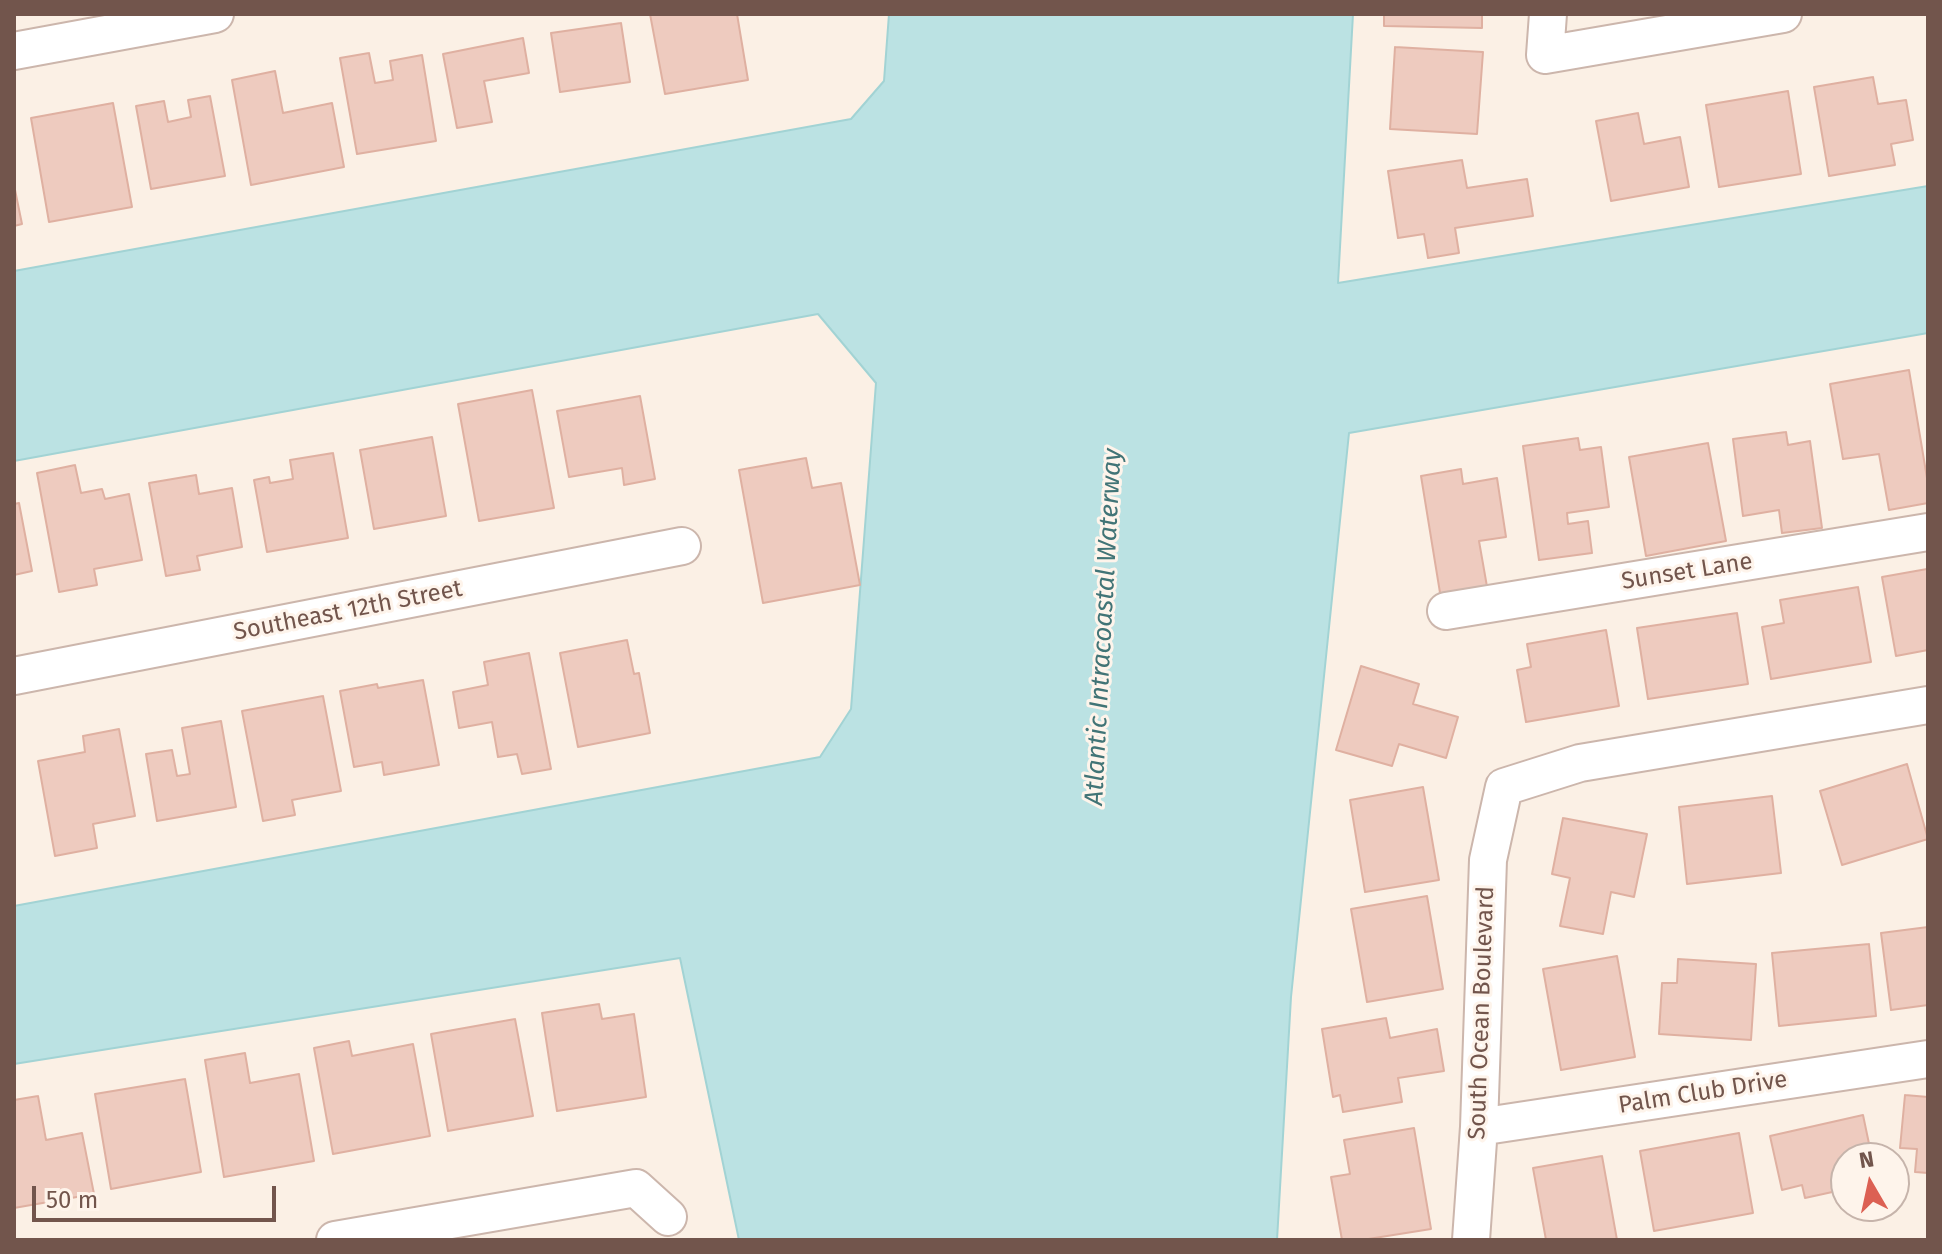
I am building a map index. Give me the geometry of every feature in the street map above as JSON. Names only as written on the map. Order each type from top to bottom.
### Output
[{"type":"street","points":[[14,51],[215,14]]},
{"type":"street","points":[[1548,14],[1545,55],[1783,14]]},
{"type":"street","name":"Sunset Lane","points":[[1446,611],[1928,532]]},
{"type":"street","name":"Southeast 12th Street","points":[[14,676],[682,546]]},
{"type":"street","name":"South Ocean Boulevard","points":[[1471,1240],[1479,1127],[1488,860],[1504,787],[1580,763],[1928,705]]},
{"type":"street","name":"Palm Club Drive","points":[[1479,1127],[1928,1059]]},
{"type":"street","points":[[335,1240],[636,1188],[668,1217]]},
{"type":"water","name":"Atlantic Intracoastal Waterway","points":[[889,14],[1353,14],[1338,283],[1928,186],[1928,333],[1349,433],[1291,997],[1277,1240],[739,1240],[680,958],[14,1064],[14,906],[820,757],[851,709],[876,383],[818,314],[14,461],[14,271],[851,119],[884,81]]},
{"type":"building","points":[[650,14],[737,14],[748,80],[665,94]]},
{"type":"building","points":[[1384,14],[1482,14],[1482,28],[1384,26]]},
{"type":"building","points":[[621,23],[630,82],[560,92],[551,33]]},
{"type":"building","points":[[523,38],[529,73],[484,81],[492,122],[457,128],[443,54]]},
{"type":"building","points":[[1395,47],[1483,52],[1477,134],[1390,129]]},
{"type":"building","points":[[369,53],[375,83],[393,80],[390,61],[422,55],[436,141],[357,154],[340,58]]},
{"type":"building","points":[[275,71],[283,113],[332,103],[344,167],[251,185],[232,80]]},
{"type":"building","points":[[1873,77],[1878,104],[1906,100],[1913,140],[1891,144],[1895,165],[1829,176],[1814,87]]},
{"type":"building","points":[[1788,91],[1801,174],[1719,187],[1706,105]]},
{"type":"building","points":[[210,96],[225,176],[151,189],[136,106],[164,101],[168,122],[191,117],[188,100]]},
{"type":"building","points":[[113,103],[132,207],[49,222],[31,118]]},
{"type":"building","points":[[1638,113],[1644,144],[1680,137],[1689,187],[1611,201],[1596,121]]},
{"type":"building","points":[[1462,160],[1467,188],[1527,179],[1533,216],[1455,228],[1459,253],[1428,258],[1424,234],[1398,238],[1388,171]]},
{"type":"building","points":[[14,185],[22,224],[14,226]]},
{"type":"building","points":[[1909,370],[1928,484],[1928,503],[1889,510],[1879,454],[1843,459],[1830,384]]},
{"type":"building","points":[[532,390],[554,508],[479,521],[458,404]]},
{"type":"building","points":[[640,396],[655,479],[624,485],[622,468],[569,477],[557,411]]},
{"type":"building","points":[[1786,432],[1788,445],[1810,441],[1822,528],[1782,533],[1779,510],[1743,516],[1733,439]]},
{"type":"building","points":[[432,437],[446,516],[374,529],[360,450]]},
{"type":"building","points":[[1578,438],[1580,450],[1601,447],[1609,507],[1567,513],[1568,524],[1588,521],[1592,553],[1539,560],[1523,446]]},
{"type":"building","points":[[1708,443],[1726,541],[1646,556],[1629,457]]},
{"type":"building","points":[[333,453],[348,538],[267,552],[254,480],[269,477],[270,483],[293,479],[290,460]]},
{"type":"building","points":[[806,458],[812,488],[841,483],[860,585],[763,603],[739,470]]},
{"type":"building","points":[[75,465],[81,493],[102,489],[105,499],[129,494],[142,560],[94,569],[97,585],[59,592],[37,473]]},
{"type":"building","points":[[1461,469],[1463,484],[1497,478],[1506,537],[1479,541],[1489,598],[1442,605],[1421,476]]},
{"type":"building","points":[[196,475],[199,494],[232,488],[242,547],[197,556],[200,570],[166,576],[149,483]]},
{"type":"building","points":[[19,503],[32,571],[14,575],[14,504]]},
{"type":"building","points":[[1927,569],[1928,650],[1896,656],[1882,577]]},
{"type":"building","points":[[1858,587],[1871,662],[1771,679],[1762,627],[1784,623],[1780,600]]},
{"type":"building","points":[[1737,613],[1748,684],[1648,699],[1637,628]]},
{"type":"building","points":[[1606,630],[1619,706],[1526,722],[1517,670],[1531,667],[1527,644]]},
{"type":"building","points":[[627,640],[634,674],[639,673],[650,733],[578,747],[560,653]]},
{"type":"building","points":[[529,653],[551,769],[522,774],[517,754],[498,757],[492,722],[459,728],[453,692],[488,685],[484,662]]},
{"type":"building","points":[[1361,666],[1419,684],[1413,704],[1458,717],[1446,758],[1399,744],[1392,766],[1336,750]]},
{"type":"building","points":[[423,680],[439,765],[384,775],[382,762],[354,767],[340,691]]},
{"type":"building","points":[[323,696],[341,791],[292,800],[295,815],[263,821],[242,711]]},
{"type":"building","points":[[221,721],[236,807],[157,821],[146,754],[172,750],[177,776],[190,774],[182,728]]},
{"type":"building","points":[[119,729],[135,816],[93,824],[97,848],[55,856],[38,761],[85,752],[83,736]]},
{"type":"building","points":[[1907,764],[1928,839],[1842,865],[1820,791]]},
{"type":"building","points":[[1423,787],[1439,880],[1365,892],[1350,800]]},
{"type":"building","points":[[1772,796],[1781,873],[1687,884],[1679,807]]},
{"type":"building","points":[[1563,818],[1647,834],[1634,897],[1611,892],[1603,934],[1560,926],[1570,878],[1552,874]]},
{"type":"building","points":[[1427,896],[1443,989],[1367,1002],[1351,909]]},
{"type":"building","points":[[1928,927],[1928,1005],[1891,1010],[1881,933]]},
{"type":"building","points":[[1869,944],[1876,1016],[1779,1026],[1772,953]]},
{"type":"building","points":[[1617,956],[1635,1057],[1561,1070],[1543,969]]},
{"type":"building","points":[[1678,959],[1756,964],[1751,1040],[1659,1034],[1662,983],[1677,983]]},
{"type":"building","points":[[599,1004],[602,1019],[634,1014],[646,1097],[557,1111],[542,1013]]},
{"type":"building","points":[[1386,1018],[1390,1038],[1437,1029],[1444,1071],[1398,1078],[1402,1102],[1343,1112],[1340,1095],[1333,1097],[1322,1029]]},
{"type":"building","points":[[515,1019],[533,1116],[448,1131],[431,1034]]},
{"type":"building","points":[[349,1041],[352,1056],[413,1044],[430,1136],[333,1154],[314,1048]]},
{"type":"building","points":[[245,1053],[250,1083],[299,1074],[314,1161],[224,1177],[205,1060]]},
{"type":"building","points":[[185,1079],[201,1172],[111,1189],[95,1094]]},
{"type":"building","points":[[1905,1095],[1928,1097],[1928,1173],[1915,1172],[1917,1149],[1910,1149],[1910,1142],[1901,1142]]},
{"type":"building","points":[[38,1096],[46,1140],[82,1133],[94,1194],[14,1208],[14,1100]]},
{"type":"building","points":[[1863,1115],[1869,1142],[1830,1142],[1830,1193],[1805,1198],[1802,1185],[1782,1190],[1770,1136]]},
{"type":"building","points":[[1414,1128],[1431,1229],[1362,1240],[1342,1240],[1331,1177],[1350,1174],[1344,1140]]},
{"type":"building","points":[[1739,1133],[1753,1213],[1654,1231],[1640,1151]]},
{"type":"building","points":[[1602,1156],[1617,1240],[1546,1240],[1533,1168]]}]
